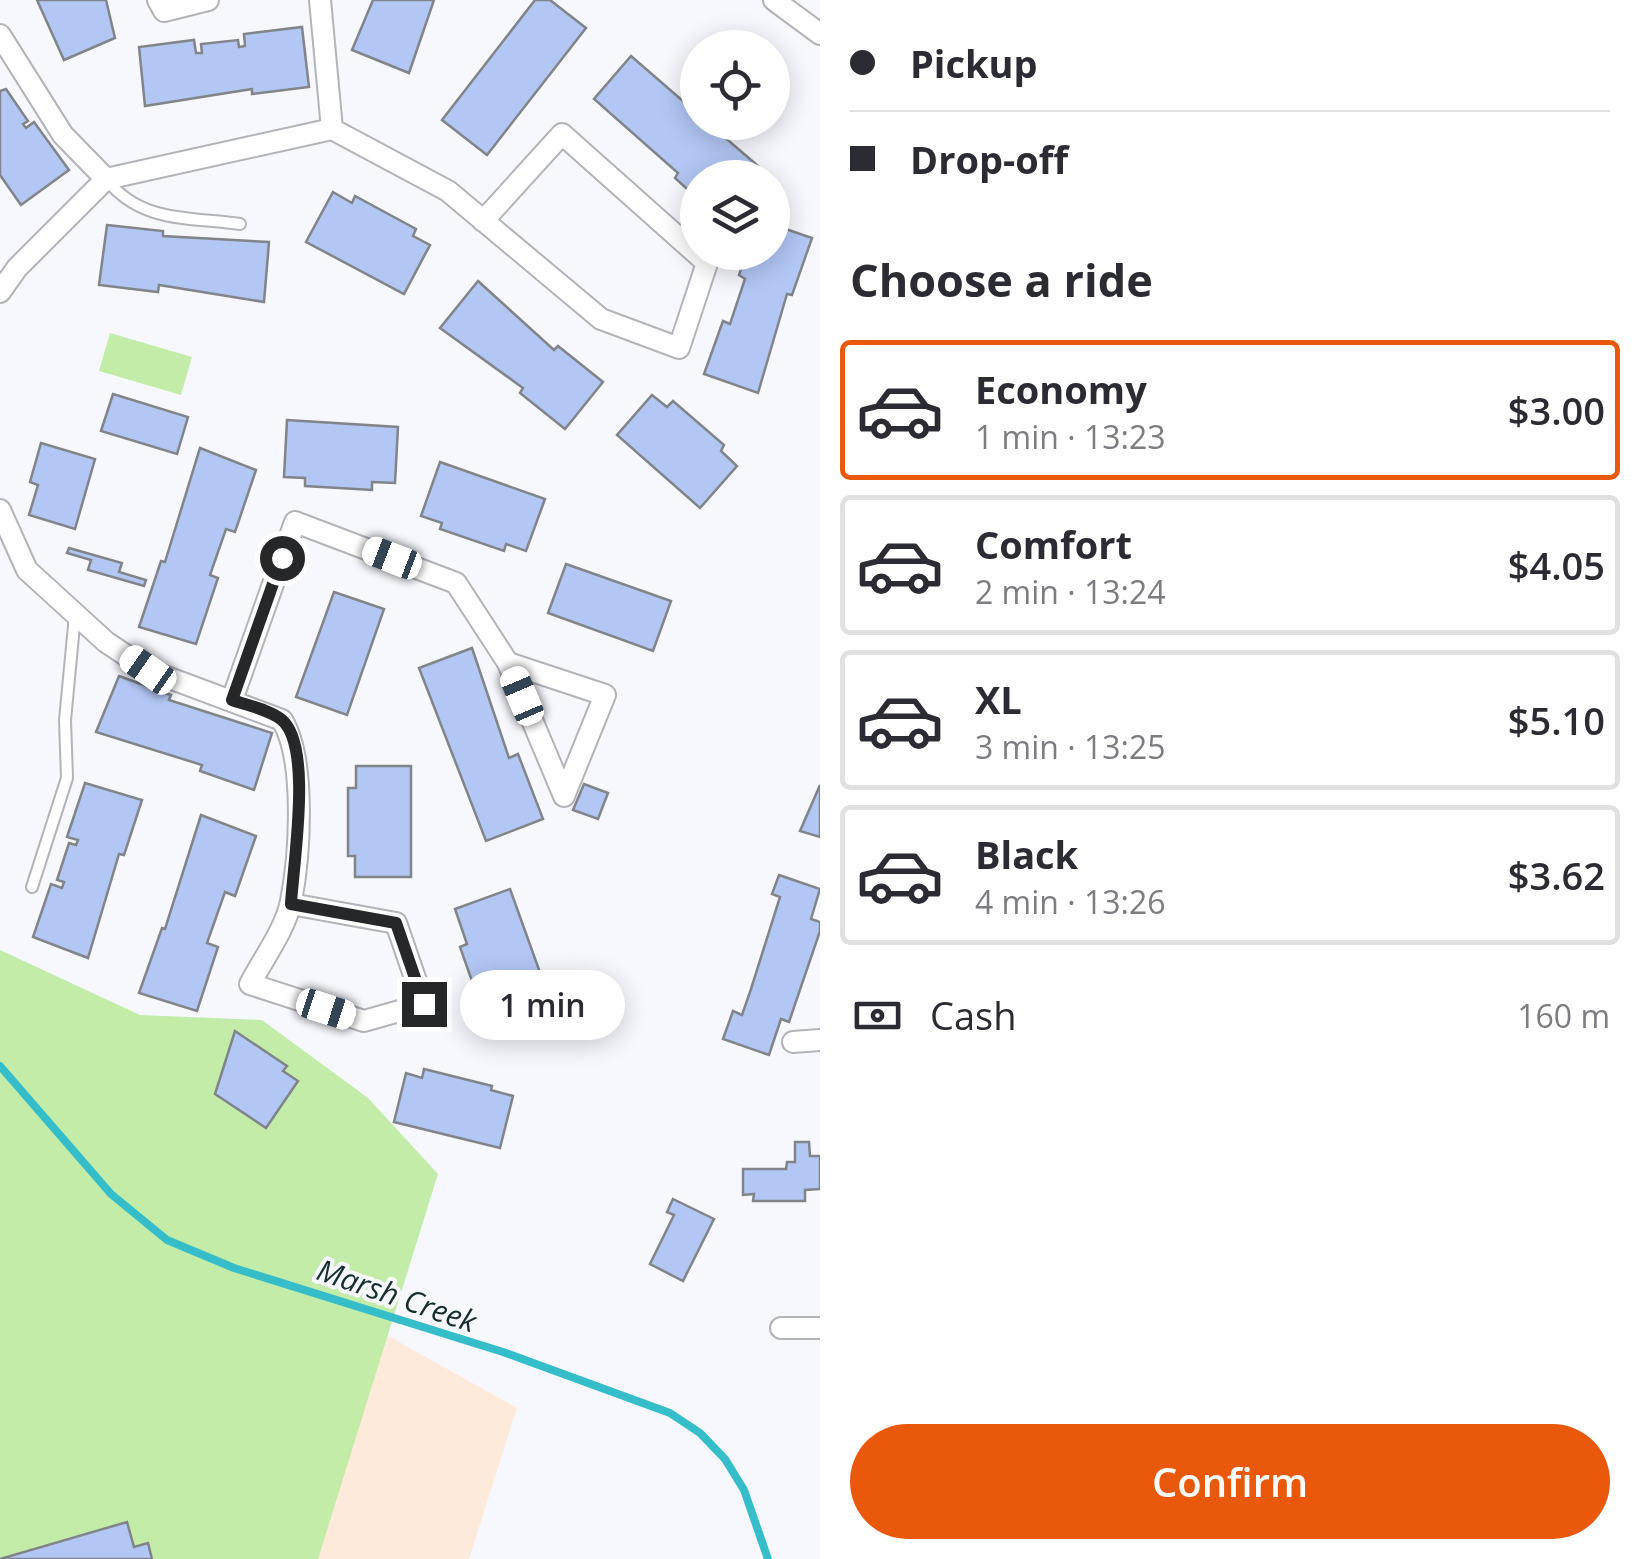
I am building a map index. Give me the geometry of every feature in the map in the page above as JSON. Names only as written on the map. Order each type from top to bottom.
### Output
[{"type":"street","points":[[158,0],[164,11],[208,0]]},
{"type":"street","points":[[320,0],[332,130]]},
{"type":"street","points":[[774,0],[820,34]]},
{"type":"street","points":[[0,35],[63,136],[106,180]]},
{"type":"street","points":[[0,292],[17,268],[106,180],[332,130],[448,191],[601,319],[679,348],[707,263],[562,134],[483,220]]},
{"type":"street","points":[[0,510],[27,570],[76,614],[148,670],[282,720],[294,739],[299,768],[291,904],[250,984],[364,1021],[424,1004],[396,923],[291,904]]},
{"type":"street","points":[[232,700],[295,522],[456,583],[508,663],[564,796],[605,695],[508,663]]},
{"type":"street","points":[[793,1042],[820,1040]]},
{"type":"street","points":[[781,1328],[820,1328]]},
{"type":"lane","points":[[106,180],[124,201],[154,214],[240,224]]},
{"type":"lane","points":[[32,887],[67,778],[66,720],[76,614]]},
{"type":"shaded area","points":[[0,1119],[517,1408],[469,1559],[0,1559]]},
{"type":"green space","points":[[110,333],[192,357],[181,395],[99,371]]},
{"type":"green space","points":[[0,950],[140,1015],[262,1020],[368,1098],[438,1174],[318,1559],[0,1559]]},
{"type":"building","points":[[37,0],[106,0],[115,38],[64,60]]},
{"type":"building","points":[[373,0],[434,0],[409,73],[352,50]]},
{"type":"building","points":[[535,0],[550,0],[586,28],[487,155],[442,120]]},
{"type":"building","points":[[302,27],[309,87],[252,94],[252,89],[145,106],[139,47],[194,40],[196,53],[202,53],[201,44],[238,40],[239,47],[245,46],[244,34]]},
{"type":"building","points":[[631,56],[680,98],[680,140],[728,140],[751,160],[680,160],[680,183],[675,178],[678,173],[594,99]]},
{"type":"building","points":[[6,89],[28,121],[23,124],[26,128],[34,122],[69,170],[21,205],[0,175],[0,91]]},
{"type":"building","points":[[333,192],[352,203],[355,196],[416,229],[413,236],[430,245],[404,294],[306,242]]},
{"type":"building","points":[[107,225],[163,231],[163,236],[269,242],[264,302],[159,285],[158,292],[99,285]]},
{"type":"building","points":[[790,230],[812,238],[792,295],[787,294],[758,393],[704,374],[723,321],[730,324],[745,279],[739,275],[741,270],[790,270]]},
{"type":"building","points":[[478,281],[554,350],[558,346],[603,382],[565,429],[520,393],[523,388],[440,328]]},
{"type":"building","points":[[113,394],[188,417],[177,454],[101,431]]},
{"type":"building","points":[[652,395],[667,407],[673,401],[724,445],[721,451],[737,466],[700,508],[617,435]]},
{"type":"building","points":[[287,420],[398,427],[395,483],[372,482],[372,490],[305,486],[305,478],[284,477]]},
{"type":"building","points":[[41,443],[95,459],[75,529],[29,515],[38,485],[30,482]]},
{"type":"building","points":[[200,448],[256,470],[235,532],[226,529],[210,575],[218,578],[196,644],[139,627],[161,561],[165,562]]},
{"type":"building","points":[[440,462],[545,499],[526,551],[506,544],[504,551],[440,529],[442,523],[421,516]]},
{"type":"building","points":[[69,548],[122,563],[119,572],[146,580],[144,586],[88,570],[91,560],[67,553]]},
{"type":"building","points":[[566,564],[671,601],[653,651],[548,613]]},
{"type":"building","points":[[334,592],[384,609],[347,715],[296,697]]},
{"type":"building","points":[[472,648],[509,758],[518,754],[543,819],[486,841],[419,668]]},
{"type":"building","points":[[119,676],[171,695],[169,700],[272,733],[254,790],[200,771],[202,765],[96,732]]},
{"type":"building","points":[[356,766],[411,766],[411,877],[355,877],[355,856],[348,856],[348,788],[356,788]]},
{"type":"building","points":[[85,783],[142,800],[124,855],[119,854],[88,958],[33,937],[51,884],[62,888],[64,882],[57,880],[69,843],[76,845],[78,840],[67,837]]},
{"type":"building","points":[[584,784],[608,793],[598,819],[573,810]]},
{"type":"building","points":[[820,785],[820,837],[800,831]]},
{"type":"building","points":[[201,815],[256,836],[235,896],[225,892],[207,943],[218,947],[197,1011],[139,993],[162,928],[165,929]]},
{"type":"building","points":[[779,875],[820,889],[811,919],[820,922],[820,931],[789,1022],[781,1019],[769,1055],[723,1039],[733,1011],[742,1015],[751,989],[780,897],[772,894]]},
{"type":"building","points":[[510,889],[547,992],[494,1010],[484,981],[473,984],[460,947],[467,944],[455,909]]},
{"type":"building","points":[[235,1031],[287,1066],[283,1071],[298,1081],[266,1128],[215,1094]]},
{"type":"building","points":[[424,1069],[492,1086],[491,1090],[513,1096],[500,1148],[394,1122],[406,1073],[422,1078]]},
{"type":"building","points":[[795,1142],[809,1142],[810,1156],[820,1156],[820,1189],[805,1190],[805,1201],[753,1201],[754,1194],[743,1195],[743,1169],[786,1169],[787,1162],[795,1162]]},
{"type":"building","points":[[673,1199],[714,1219],[683,1281],[650,1264],[674,1215],[667,1212]]},
{"type":"building","points":[[127,1522],[134,1547],[148,1543],[152,1559],[0,1559]]},
{"type":"waterway","name":"Marsh Creek","points":[[0,1066],[111,1194],[167,1240],[234,1268],[503,1352],[670,1413],[700,1433],[725,1459],[744,1490],[768,1559]]},
{"type":"route","points":[[282,558],[232,700],[282,720],[294,739],[299,768],[291,904],[396,923],[424,1004]]}]
